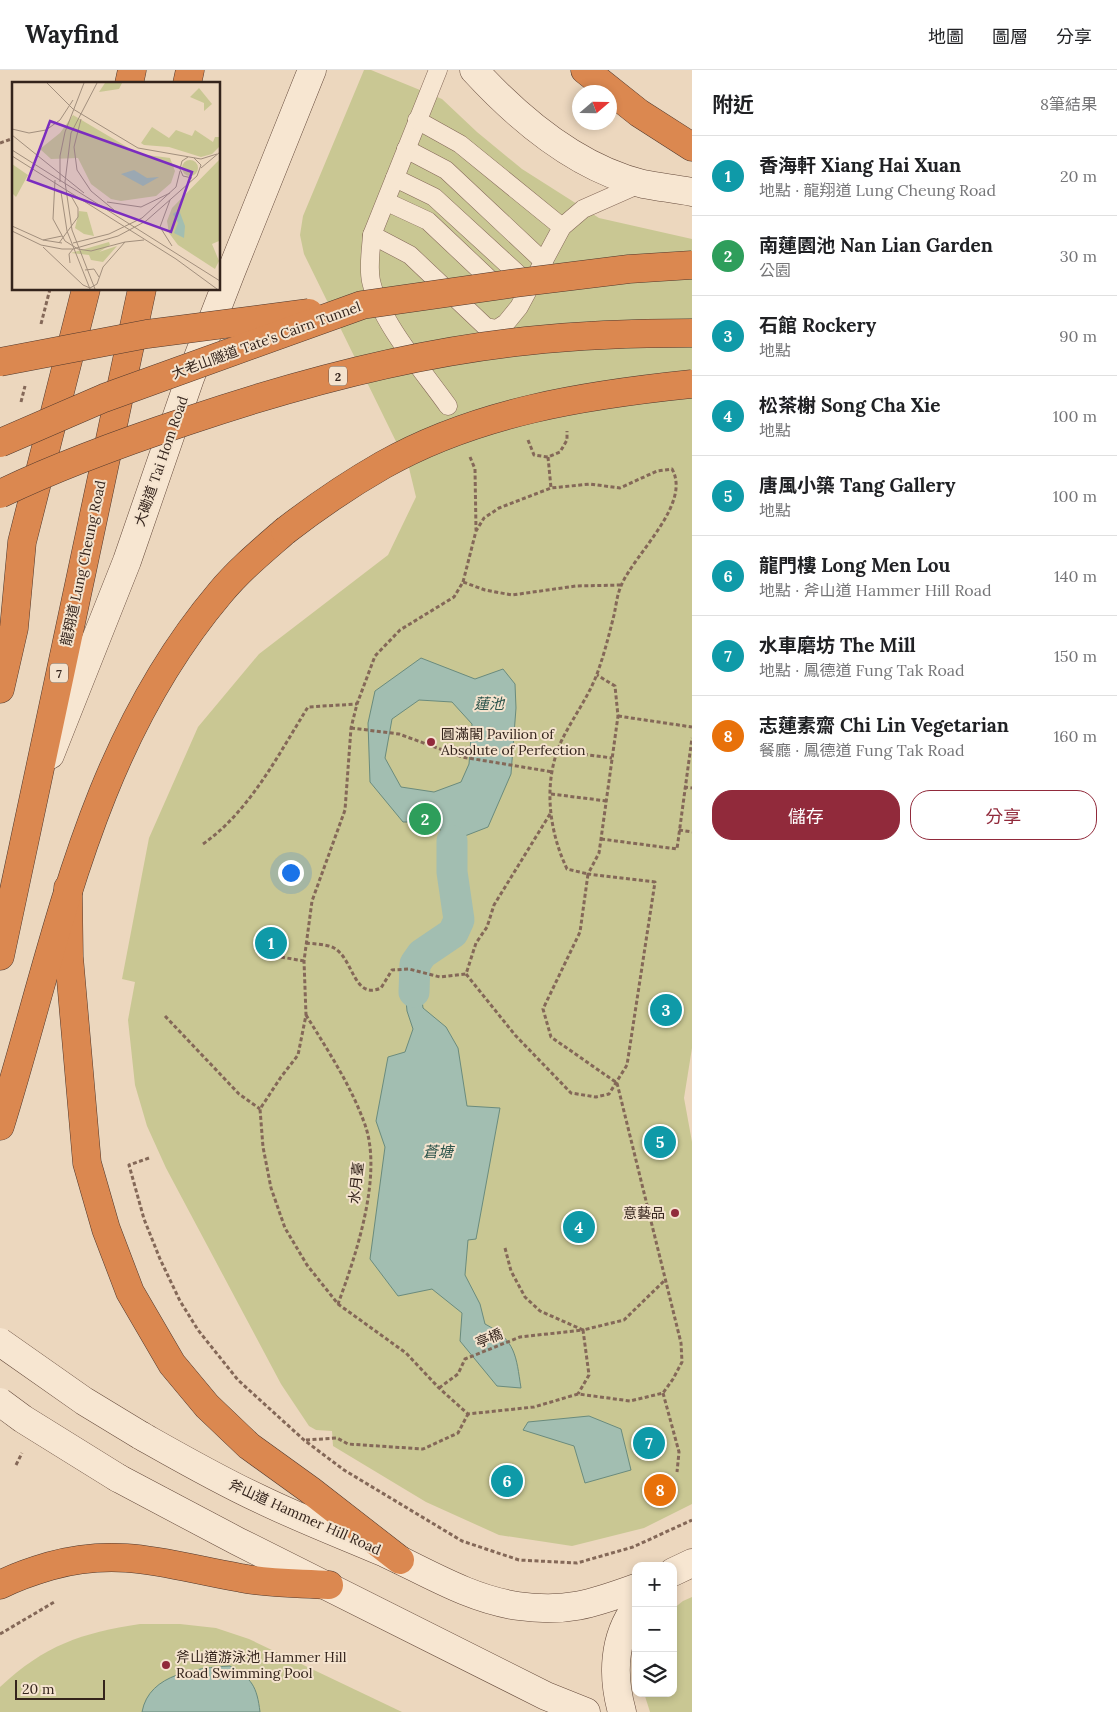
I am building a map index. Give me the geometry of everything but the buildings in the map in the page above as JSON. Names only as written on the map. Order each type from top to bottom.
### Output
[{"type":"highway","points":[[585,70],[639,113],[692,147]]},
{"type":"highway","name":"大老山隧道 Tate's Cairn Tunnel","points":[[0,443],[104,398],[362,305],[629,269],[692,265]]},
{"type":"highway","points":[[0,689],[14,628],[22,542],[86,290]]},
{"type":"highway","name":"龍翔道 Lung Cheung Road","points":[[0,956],[142,290]]},
{"type":"highway","points":[[0,362],[147,334],[362,305]]},
{"type":"highway","name":"2","points":[[0,494],[119,444],[167,427],[238,404],[379,366],[525,341],[639,333],[692,333]]},
{"type":"highway","points":[[0,1126],[68,888],[92,818],[122,746],[156,682],[220,592],[285,531],[334,496],[383,465],[434,441],[512,413],[586,397],[692,384]]},
{"type":"highway","points":[[0,572],[22,542]]},
{"type":"highway","points":[[68,888],[69,957],[87,1163],[106,1229],[130,1292],[172,1364],[207,1406],[249,1446],[310,1490],[400,1560]]},
{"type":"highway","points":[[0,1586],[38,1569],[69,1561],[102,1556],[132,1557],[161,1561],[243,1579],[329,1585]]},
{"type":"main road","name":"大磡道 Tai Hom Road","points":[[34,796],[127,561],[190,378],[312,70]]},
{"type":"main road","points":[[474,70],[496,94],[547,137],[595,166],[642,183],[692,192]]},
{"type":"main road","name":"斧山道 Hammer Hill Road","points":[[0,1342],[84,1401],[202,1471],[262,1500],[400,1560],[452,1586],[486,1599],[518,1606],[552,1609],[590,1605],[632,1589]]},
{"type":"main road","points":[[0,1402],[118,1478],[237,1541],[329,1585],[546,1696],[586,1712]]},
{"type":"main road","points":[[622,1712],[616,1686],[617,1652],[622,1632],[632,1614]]},
{"type":"lane","points":[[438,70],[417,120],[387,202],[372,235],[371,282],[397,336],[448,406]]},
{"type":"lane","points":[[417,120],[460,144],[562,227]]},
{"type":"lane","points":[[406,149],[446,170],[544,262]]},
{"type":"lane","points":[[395,178],[434,197],[530,285]]},
{"type":"lane","points":[[372,235],[410,255],[486,327],[497,329],[506,323],[519,306],[562,227],[583,209],[642,183]]},
{"type":"lane","points":[[387,202],[428,221],[519,306]]},
{"type":"path","points":[[468,451],[475,469],[476,531],[464,582],[454,597],[400,630],[375,656],[357,704],[351,728],[345,810],[312,901],[304,961],[306,1015],[298,1056],[280,1077],[260,1109],[262,1147],[271,1188],[285,1228],[307,1265],[338,1304],[406,1352],[439,1388],[468,1414],[534,1407],[578,1394],[630,1401],[663,1393],[682,1362],[681,1343],[617,1083],[552,1037],[543,1009],[580,932],[588,874],[599,852],[618,716],[615,686],[597,675]]},
{"type":"path","points":[[548,456],[551,488]]},
{"type":"path","points":[[476,531],[484,518],[499,508],[551,488],[590,484],[620,488],[657,471],[672,468],[680,476],[681,484]]},
{"type":"path","points":[[466,974],[515,1035],[571,1093],[596,1097],[609,1094],[628,1065],[655,882],[588,874],[567,869],[556,846],[550,814],[553,772],[558,751],[597,675],[621,585],[670,519]]},
{"type":"path","points":[[464,582],[485,590],[512,595],[576,586],[621,585]]},
{"type":"path","points":[[203,844],[223,830],[259,784],[308,707],[357,704]]},
{"type":"path","points":[[618,716],[692,727]]},
{"type":"path","points":[[351,728],[399,734],[462,757],[553,772]]},
{"type":"path","points":[[601,839],[677,849],[684,787],[692,740]]},
{"type":"path","points":[[558,751],[612,758]]},
{"type":"path","points":[[684,787],[692,788]]},
{"type":"path","points":[[551,794],[607,801]]},
{"type":"path","points":[[466,974],[476,943],[487,927],[494,905],[550,814]]},
{"type":"path","points":[[679,830],[692,832]]},
{"type":"path","points":[[306,943],[334,948],[345,960],[360,987],[368,991],[381,988],[392,970],[409,969],[421,971],[430,976],[440,977],[466,974]]},
{"type":"path","points":[[281,957],[304,961]]},
{"type":"path","name":"水月臺","points":[[306,1015],[331,1056],[365,1123],[371,1166],[359,1246],[338,1304]]},
{"type":"path","points":[[165,1016],[240,1094],[260,1109]]},
{"type":"path","points":[[149,1158],[129,1165],[144,1219],[180,1301],[198,1330],[238,1380],[304,1440],[344,1470],[462,1541],[518,1560],[577,1562],[633,1547],[692,1520]]},
{"type":"path","points":[[505,1248],[511,1272],[525,1297],[540,1311],[583,1330],[588,1375],[578,1394]]},
{"type":"path","name":"亭橋","points":[[439,1388],[458,1374],[466,1359],[520,1337],[583,1330],[624,1320],[665,1280]]},
{"type":"path","points":[[663,1393],[679,1452],[677,1472]]},
{"type":"path","points":[[304,1440],[337,1438],[348,1444],[423,1449],[458,1433],[468,1414]]},
{"type":"path","points":[[0,1634],[56,1602]]},
{"type":"shaded area","points":[[364,70],[371,70],[442,99],[477,132],[522,169],[599,218],[692,239],[692,1048],[684,1098],[692,1142],[692,1504],[644,1528],[572,1546],[499,1535],[426,1502],[333,1446],[332,1431],[316,1430],[309,1426],[281,1384],[166,1168],[147,1126],[135,1085],[128,1020],[135,982],[122,979],[149,838],[198,727],[259,654],[388,555],[416,497],[409,468],[304,254],[300,235],[303,216]]},
{"type":"shaded area","points":[[692,1597],[692,1712],[650,1712],[645,1697],[677,1697],[677,1606]]},
{"type":"shaded area","name":"斧山道游泳池 Hammer Hill Road Swimming Pool","points":[[140,1624],[180,1624],[216,1628],[249,1639],[402,1712],[0,1712],[0,1687],[33,1661],[65,1643],[82,1637]]},
{"type":"water","name":"蓮池","points":[[421,658],[475,679],[503,669],[515,684],[516,708],[511,774],[488,827],[452,841],[432,822],[403,822],[370,782],[368,723],[375,691]],"holes":[[[419,700],[452,702],[472,724],[469,764],[461,782],[434,792],[401,787],[385,758],[392,719]]]},
{"type":"water","name":"蒼塘","points":[[405,990],[421,992],[423,1008],[446,1027],[458,1048],[467,1106],[500,1108],[476,1239],[468,1240],[465,1275],[480,1304],[485,1324],[503,1336],[513,1350],[521,1388],[497,1386],[460,1341],[462,1313],[432,1289],[398,1296],[370,1259],[385,1147],[376,1121],[388,1057],[405,1052],[413,1029],[407,1011]]},
{"type":"water","points":[[589,1416],[621,1429],[631,1470],[585,1483],[574,1446],[523,1430],[528,1422]]},
{"type":"water","points":[[230,1666],[244,1675],[252,1684],[257,1696],[260,1712],[142,1712],[146,1699],[164,1681],[190,1671]]},
{"type":"waterway","points":[[414,992],[415,964],[422,954],[453,933],[459,920],[452,872],[452,841]]},
{"type":"place","name":"圓滿閣 Pavilion of Absolute of Perfection","points":[[431,742]]},
{"type":"place","name":"南蓮園池 Nan Lian Garden","points":[[425,819]]},
{"type":"place","name":"香海軒 Xiang Hai Xuan","points":[[271,943]]},
{"type":"place","name":"石館 Rockery","points":[[666,1010]]},
{"type":"place","name":"唐風小築 Tang Gallery","points":[[660,1142]]},
{"type":"place","name":"意藝品","points":[[675,1213]]},
{"type":"place","name":"松茶榭 Song Cha Xie","points":[[579,1227]]},
{"type":"place","name":"水車磨坊 The Mill","points":[[649,1443]]},
{"type":"place","name":"龍門樓 Long Men Lou","points":[[507,1481]]},
{"type":"place","name":"志蓮素齋 Chi Lin Vegetarian","points":[[660,1490]]},
{"type":"place","name":"斧山道游泳池 Hammer Hill Road Swimming Pool","points":[[166,1665]]}]
